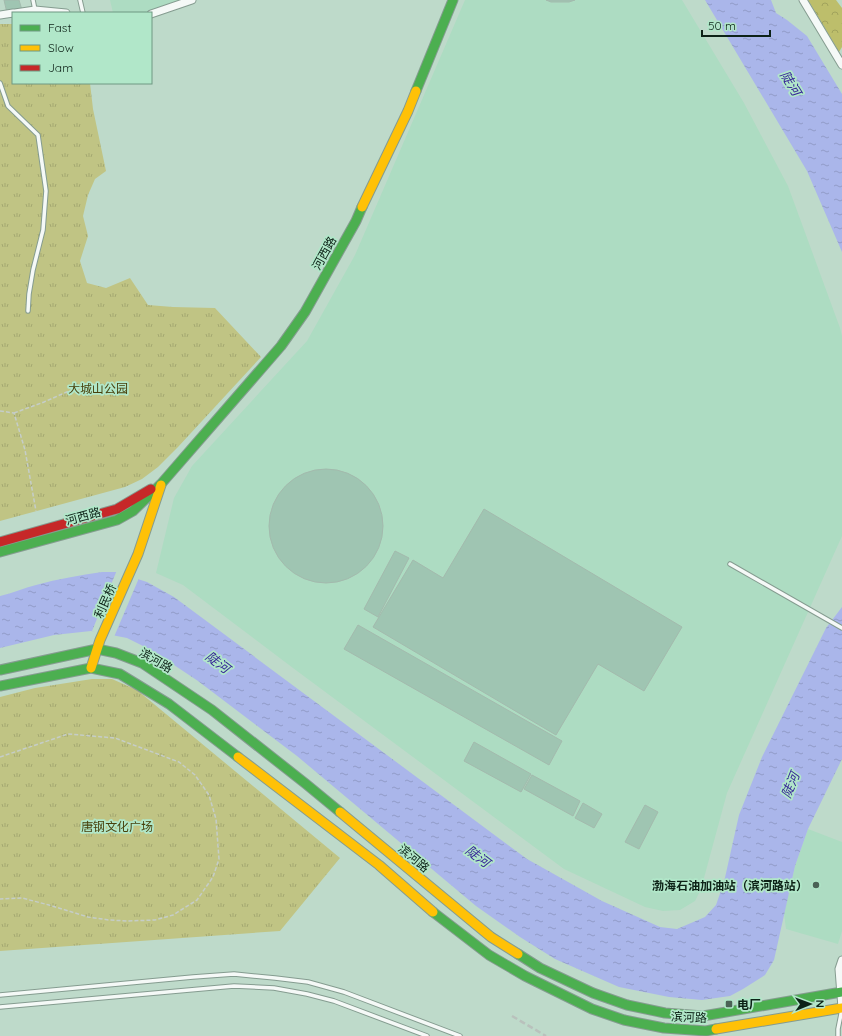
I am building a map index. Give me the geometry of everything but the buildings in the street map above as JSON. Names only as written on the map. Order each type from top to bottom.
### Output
[{"type":"main road","name":"河西路","points":[[0,552],[117,520],[133,510],[161,484],[281,346],[305,312],[356,220],[408,111],[453,0]]},
{"type":"main road","name":"河西路","points":[[0,542],[117,509],[161,484]]},
{"type":"main road","name":"利民桥","points":[[91,668],[100,640],[138,554],[161,484]]},
{"type":"main road","name":"滨河路","points":[[0,670],[97,649],[116,653],[142,663],[212,710],[306,784],[490,937],[540,968],[593,993],[627,1005],[665,1014],[703,1016],[841,992]]},
{"type":"main road","name":"滨河路","points":[[0,686],[91,668],[120,674],[169,704],[379,865],[489,956],[525,976],[592,1009],[624,1020],[664,1028],[706,1031],[842,1009]]},
{"type":"street","points":[[152,14],[192,0]]},
{"type":"street","points":[[803,0],[842,65]]},
{"type":"street","points":[[21,12],[35,10],[56,12]]},
{"type":"street","points":[[0,15],[12,13]]},
{"type":"street","points":[[842,960],[839,969],[842,1009]]},
{"type":"lane","points":[[33,0],[35,10]]},
{"type":"lane","points":[[80,0],[82,12]]},
{"type":"lane","points":[[0,83],[8,106],[38,135],[46,191],[43,230],[33,270],[28,311]]},
{"type":"lane","points":[[730,564],[842,628]]},
{"type":"lane","points":[[0,995],[234,974],[308,982],[344,992],[460,1036]]},
{"type":"lane","points":[[0,1007],[234,986],[274,988],[334,1001],[427,1036]]},
{"type":"lane","points":[[838,1036],[842,1009]]},
{"type":"path","points":[[0,411],[14,413],[44,402],[69,390],[97,385]]},
{"type":"path","points":[[14,413],[25,450],[36,511]]},
{"type":"path","points":[[0,757],[68,734],[115,738],[180,762],[195,775],[209,795],[216,820],[219,859],[213,877],[197,900],[173,915],[155,920],[128,921],[102,919],[88,917],[22,898],[0,899]]},
{"type":"shaded area","points":[[110,0],[181,0],[146,12],[113,12]]},
{"type":"shaded area","points":[[465,0],[682,0],[744,103],[788,186],[842,336],[842,536],[727,793],[701,889],[695,901],[680,910],[663,911],[645,907],[564,869],[183,585],[156,573],[174,498],[192,466],[307,341],[355,255]]},
{"type":"shaded area","name":"渤海石油加油站（滨河路站）","points":[[808,829],[842,842],[842,931],[838,944],[786,929],[784,913],[795,866]]},
{"type":"green space","points":[[808,0],[836,0],[842,8],[842,47],[839,52]]},
{"type":"green space","name":"大城山公园","points":[[0,24],[12,24],[12,84],[90,84],[93,109],[106,171],[95,179],[88,195],[83,216],[88,236],[80,261],[87,283],[106,288],[130,278],[148,305],[215,308],[261,357],[178,447],[158,467],[142,479],[125,487],[0,521]]},
{"type":"green space","name":"唐钢文化广场","points":[[92,679],[112,679],[137,690],[340,858],[280,931],[0,951],[0,697],[35,688]]},
{"type":"water","name":"陡河","points":[[705,0],[771,0],[776,13],[807,36],[842,94],[842,252],[807,171]]},
{"type":"water","name":"陡河","points":[[102,572],[116,572],[147,582],[174,597],[527,859],[602,901],[660,927],[677,929],[705,917],[716,905],[724,882],[739,815],[762,757],[826,628],[842,607],[842,759],[808,829],[795,866],[774,960],[765,975],[730,996],[702,1000],[669,997],[619,987],[555,959],[520,937],[476,906],[297,756],[198,681],[153,651],[127,638],[91,631],[54,635],[0,648],[0,596],[52,581]]},
{"type":"pier","points":[[117,570],[139,578],[114,637],[102,635],[92,631]]},
{"type":"railway","points":[[512,1016],[546,1036]]},
{"type":"traffic: fast","points":[[416,91],[453,0]]},
{"type":"traffic: fast","points":[[0,552],[117,520],[133,511],[161,484],[281,346],[305,312],[356,221],[362,207]]},
{"type":"traffic: fast","points":[[0,670],[97,649],[116,653],[142,663],[212,710],[340,812]]},
{"type":"traffic: fast","points":[[0,686],[91,668],[120,674],[169,704],[238,757]]},
{"type":"traffic: fast","points":[[433,912],[489,955],[525,976],[592,1009],[624,1020],[664,1028],[706,1031],[716,1029]]},
{"type":"traffic: fast","points":[[518,954],[540,968],[593,993],[627,1005],[665,1013],[703,1016],[842,992]]},
{"type":"traffic: slow","points":[[362,207],[416,91]]},
{"type":"traffic: slow","points":[[91,668],[100,640],[138,554],[161,485]]},
{"type":"traffic: slow","points":[[238,757],[379,865],[433,912]]},
{"type":"traffic: slow","points":[[340,812],[491,937],[518,954]]},
{"type":"traffic: slow","points":[[716,1029],[842,1008]]},
{"type":"traffic: jam","points":[[0,542],[117,509],[151,489]]},
{"type":"place","name":"渤海石油加油站（滨河路站）","points":[[816,885]]},
{"type":"place","name":"电厂","points":[[729,1004]]}]
